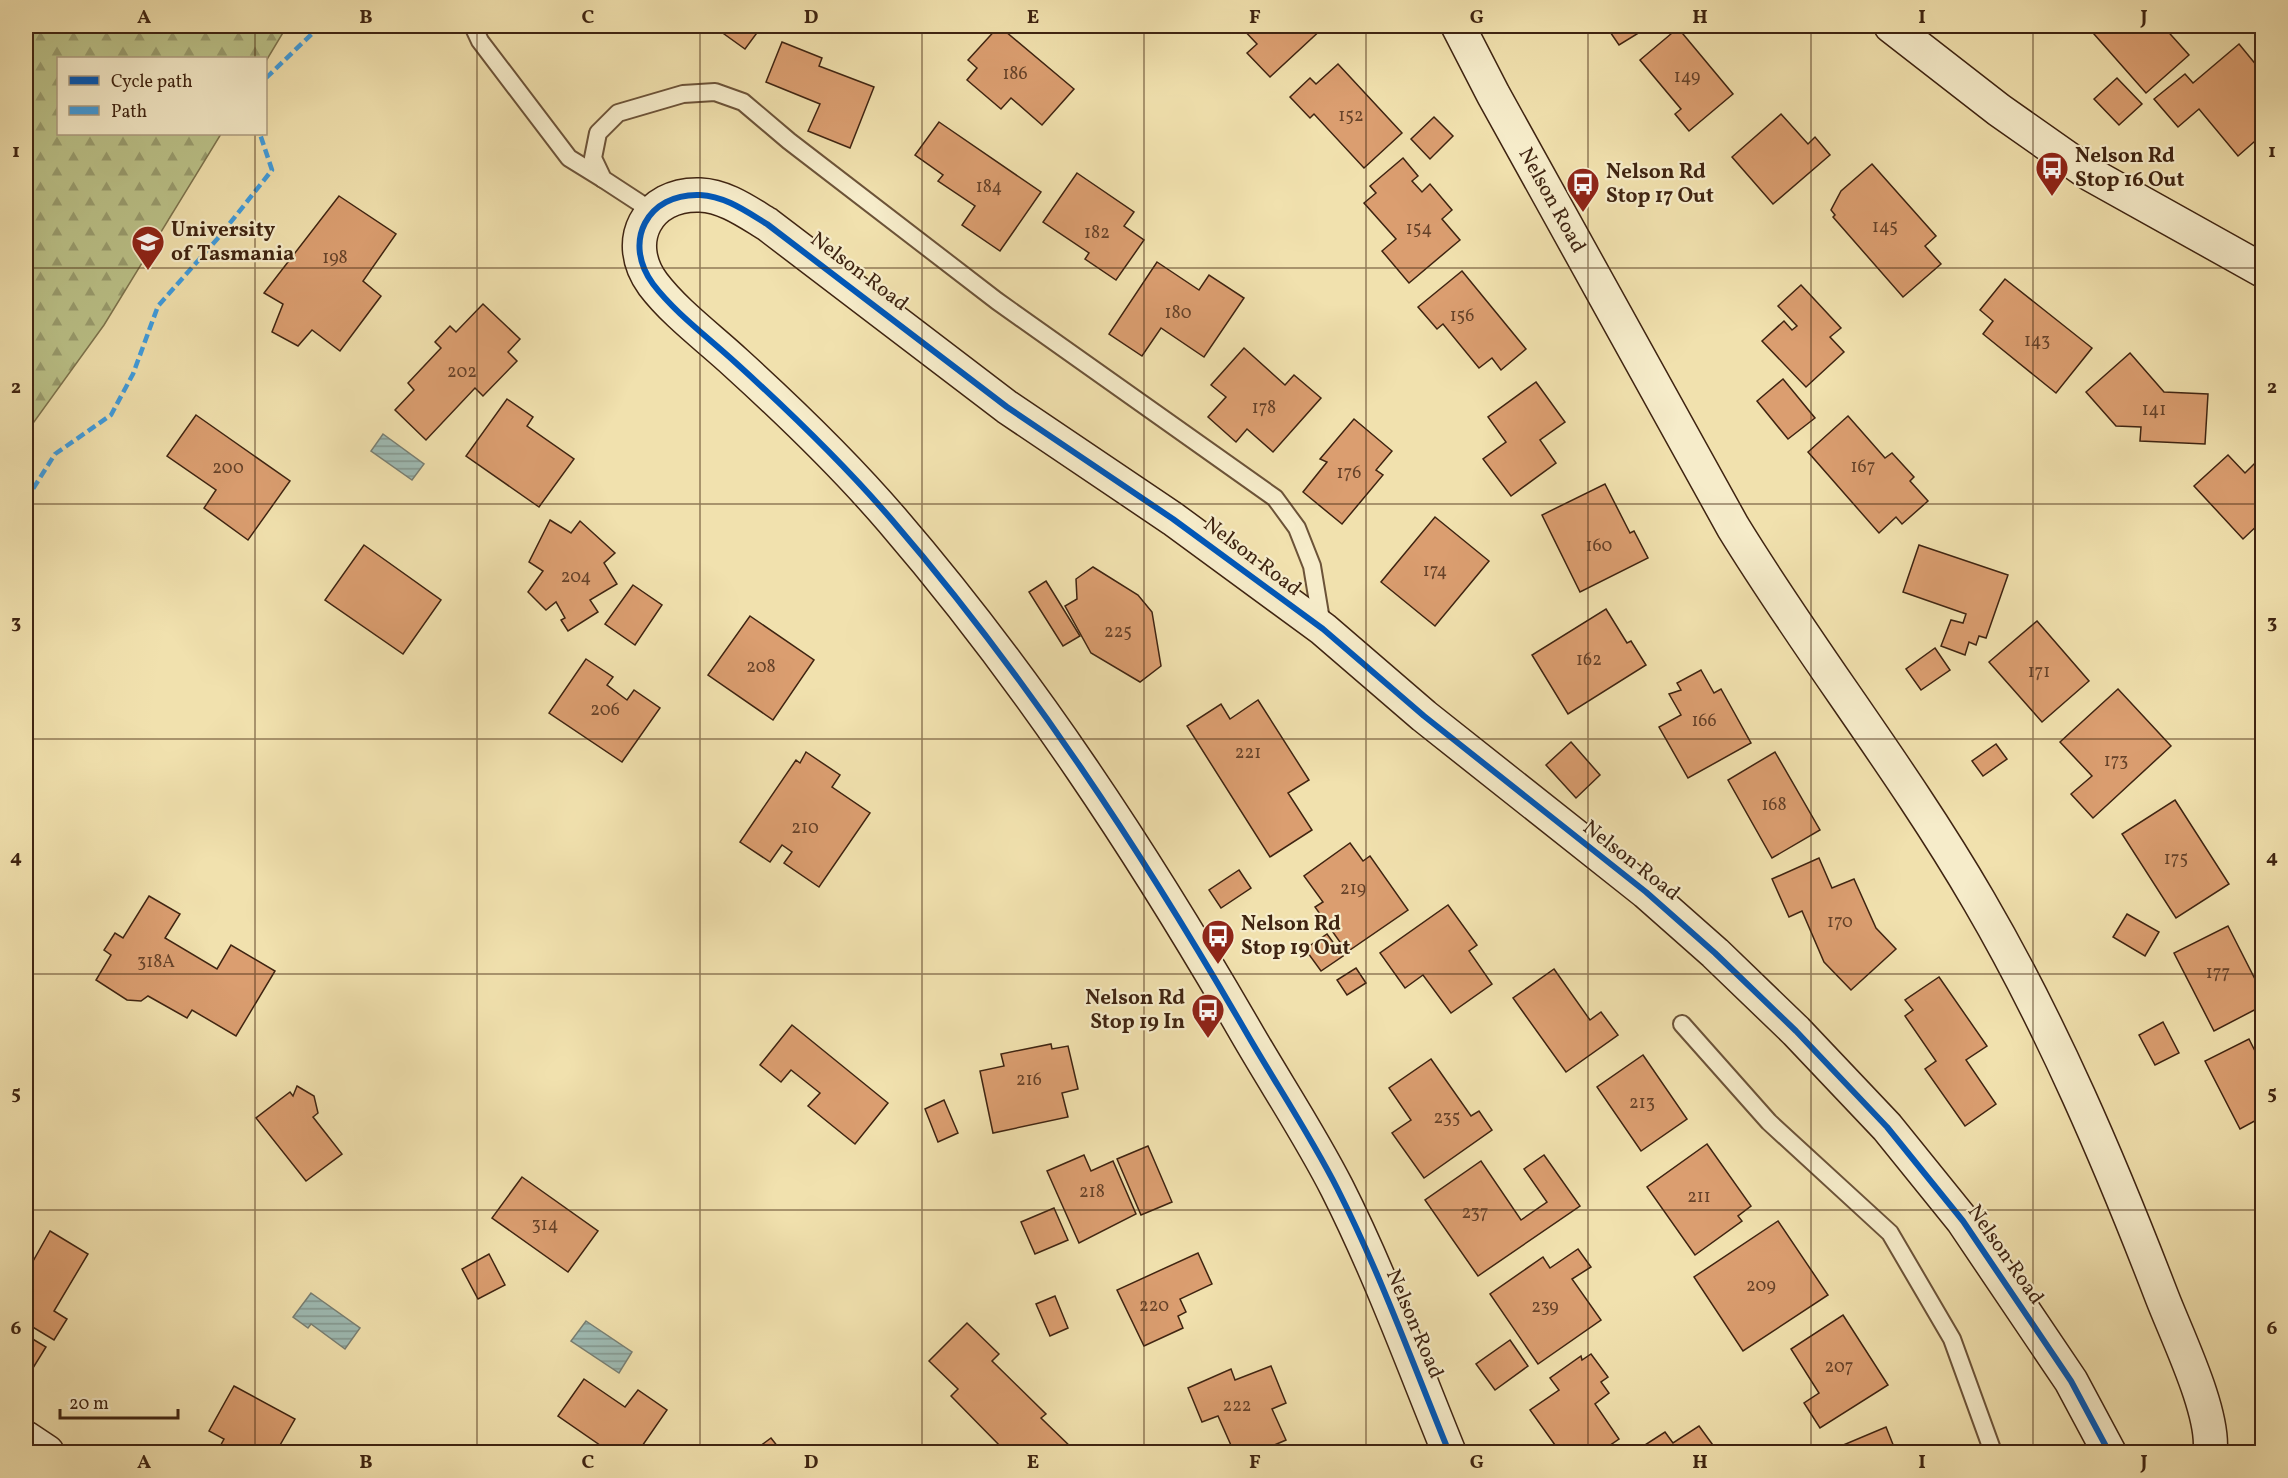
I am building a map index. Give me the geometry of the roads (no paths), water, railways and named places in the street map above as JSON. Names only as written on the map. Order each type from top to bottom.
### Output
[{"type":"street","name":"Nelson Road","points":[[1458,26],[1493,94],[1733,526],[1771,587],[1929,818],[1979,901],[2027,989],[2132,1219],[2197,1389],[2210,1435],[2210,1452]]},
{"type":"street","points":[[1891,26],[2000,110],[2090,174],[2262,270]]},
{"type":"street","name":"Nelson Road","points":[[1449,1452],[1337,1188],[1193,940],[1069,748],[995,647],[891,519],[796,418],[656,288],[640,261],[638,247],[644,223],[652,211],[669,201],[699,195],[714,197],[736,206],[767,224],[1007,407],[1173,519],[1323,629],[1424,716],[1557,824],[1646,892],[1715,953],[1796,1031],[1887,1127],[1963,1221],[2071,1381],[2109,1452]]},
{"type":"street","points":[[26,1438],[46,1452]]},
{"type":"lane","points":[[473,26],[480,41],[569,158],[652,211]]},
{"type":"lane","name":"Nelson Road","points":[[603,179],[593,158],[598,134],[618,113],[683,94],[715,92],[743,102],[789,141],[997,301],[1275,498],[1297,528],[1312,566],[1323,629]]},
{"type":"lane","points":[[1682,1024],[1769,1122],[1890,1233],[1952,1340],[1993,1452]]},
{"type":"water","points":[[383,434],[424,464],[412,480],[371,451]]},
{"type":"water","points":[[311,1293],[360,1328],[345,1349],[311,1324],[308,1328],[293,1317]]},
{"type":"water","points":[[586,1321],[632,1352],[619,1373],[571,1341]]},
{"type":"place","name":"Nelson Rd Stop 16 Out","points":[[2052,197]]},
{"type":"place","name":"Nelson Rd Stop 17 Out","points":[[1583,213]]},
{"type":"place","name":"University of Tasmania","points":[[148,271]]},
{"type":"place","name":"Nelson Rd Stop 19 Out","points":[[1218,965]]},
{"type":"place","name":"Nelson Rd Stop 19 In","points":[[1208,1039]]}]
